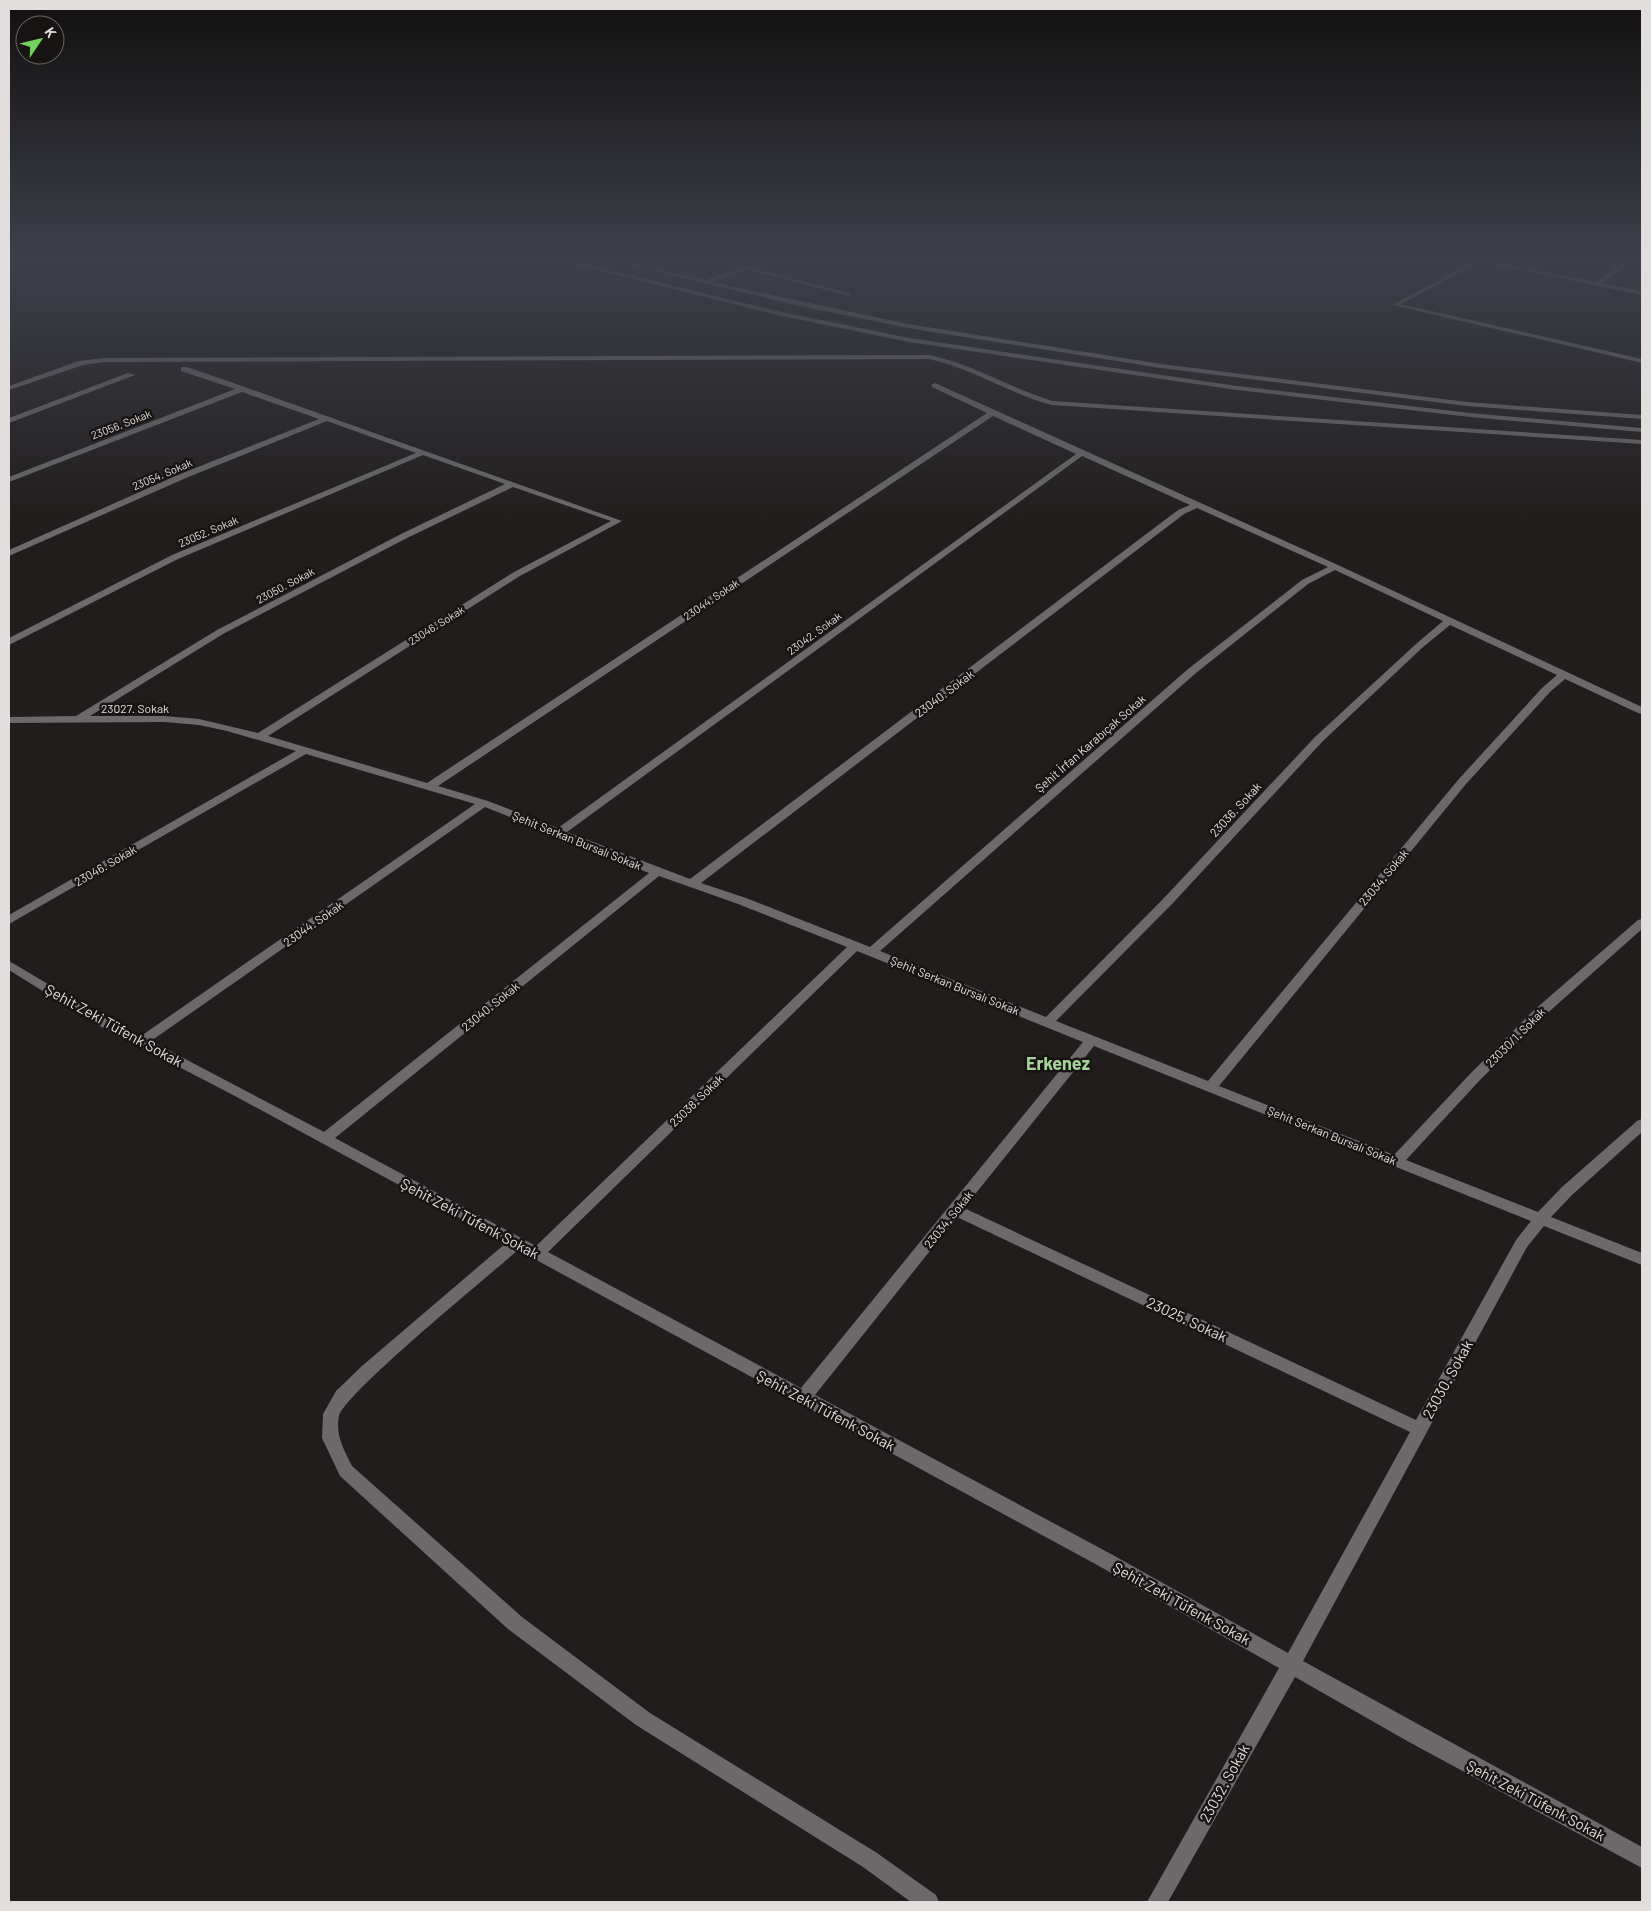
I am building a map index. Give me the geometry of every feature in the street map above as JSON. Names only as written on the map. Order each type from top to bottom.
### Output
[{"type":"street","points":[[972,349],[1237,388],[1470,415],[1642,430]]},
{"type":"street","points":[[1055,349],[1161,366],[1467,404],[1642,417]]},
{"type":"street","points":[[1590,349],[1642,361]]},
{"type":"street","points":[[9,388],[82,363],[104,360],[929,357],[949,360],[1032,398],[1052,403],[1642,442]]},
{"type":"street","points":[[184,369],[512,484]]},
{"type":"street","points":[[9,421],[131,375]]},
{"type":"street","points":[[936,385],[992,413],[1449,620],[1642,711]]},
{"type":"street","name":"23056. Sokak","points":[[9,480],[242,389]]},
{"type":"street","name":"23044. Sokak","points":[[430,786],[992,413]]},
{"type":"street","name":"23054. Sokak","points":[[9,553],[183,476],[326,419]]},
{"type":"street","name":"23052. Sokak","points":[[9,642],[176,557],[422,453]]},
{"type":"street","name":"23042. Sokak","points":[[560,832],[1082,453]]},
{"type":"street","name":"23046. Sokak","points":[[259,737],[517,574],[618,521],[512,484]]},
{"type":"street","name":"23050. Sokak","points":[[76,720],[220,632],[404,536],[512,484]]},
{"type":"street","name":"23040. Sokak","points":[[692,884],[1181,512],[1198,505]]},
{"type":"street","name":"Şehit İrfan Karabıçak Sokak","points":[[872,952],[1192,671],[1305,582],[1335,568]]},
{"type":"street","name":"23036. Sokak","points":[[1048,1022],[1168,901],[1319,739],[1449,620]]},
{"type":"street","name":"23034. Sokak","points":[[1211,1087],[1462,782],[1546,690],[1564,674]]},
{"type":"street","name":"23027. Sokak","points":[[9,720],[164,719],[199,722],[259,737]]},
{"type":"street","name":"Şehit Serkan Bursalı Sokak","points":[[259,737],[484,803],[657,872],[742,901],[872,952],[1642,1259]]},
{"type":"street","name":"23046. Sokak","points":[[9,920],[304,750]]},
{"type":"street","name":"23044. Sokak","points":[[141,1042],[484,803]]},
{"type":"street","name":"23040. Sokak","points":[[324,1139],[657,872]]},
{"type":"street","name":"23030/1. Sokak","points":[[1397,1161],[1475,1077],[1538,1014],[1642,923]]},
{"type":"street","name":"23038. Sokak","points":[[537,1254],[855,946]]},
{"type":"street","name":"Şehit Zeki Tüfenk Sokak","points":[[9,965],[99,1020],[324,1139],[1105,1560],[1416,1735],[1642,1858]]},
{"type":"street","name":"23034. Sokak","points":[[803,1398],[1092,1040]]},
{"type":"street","name":"23030. Sokak","points":[[1291,1665],[1521,1244],[1567,1191],[1642,1124]]},
{"type":"street","name":"23025. Sokak","points":[[955,1210],[1419,1429]]},
{"type":"street","points":[[516,1243],[368,1370],[342,1396],[331,1414],[330,1438],[346,1471],[515,1623],[636,1713],[870,1860],[929,1902]]},
{"type":"street","name":"23032. Sokak","points":[[1157,1902],[1291,1665]]},
{"type":"district","name":"Erkenez","points":[[1058,1063]]}]
